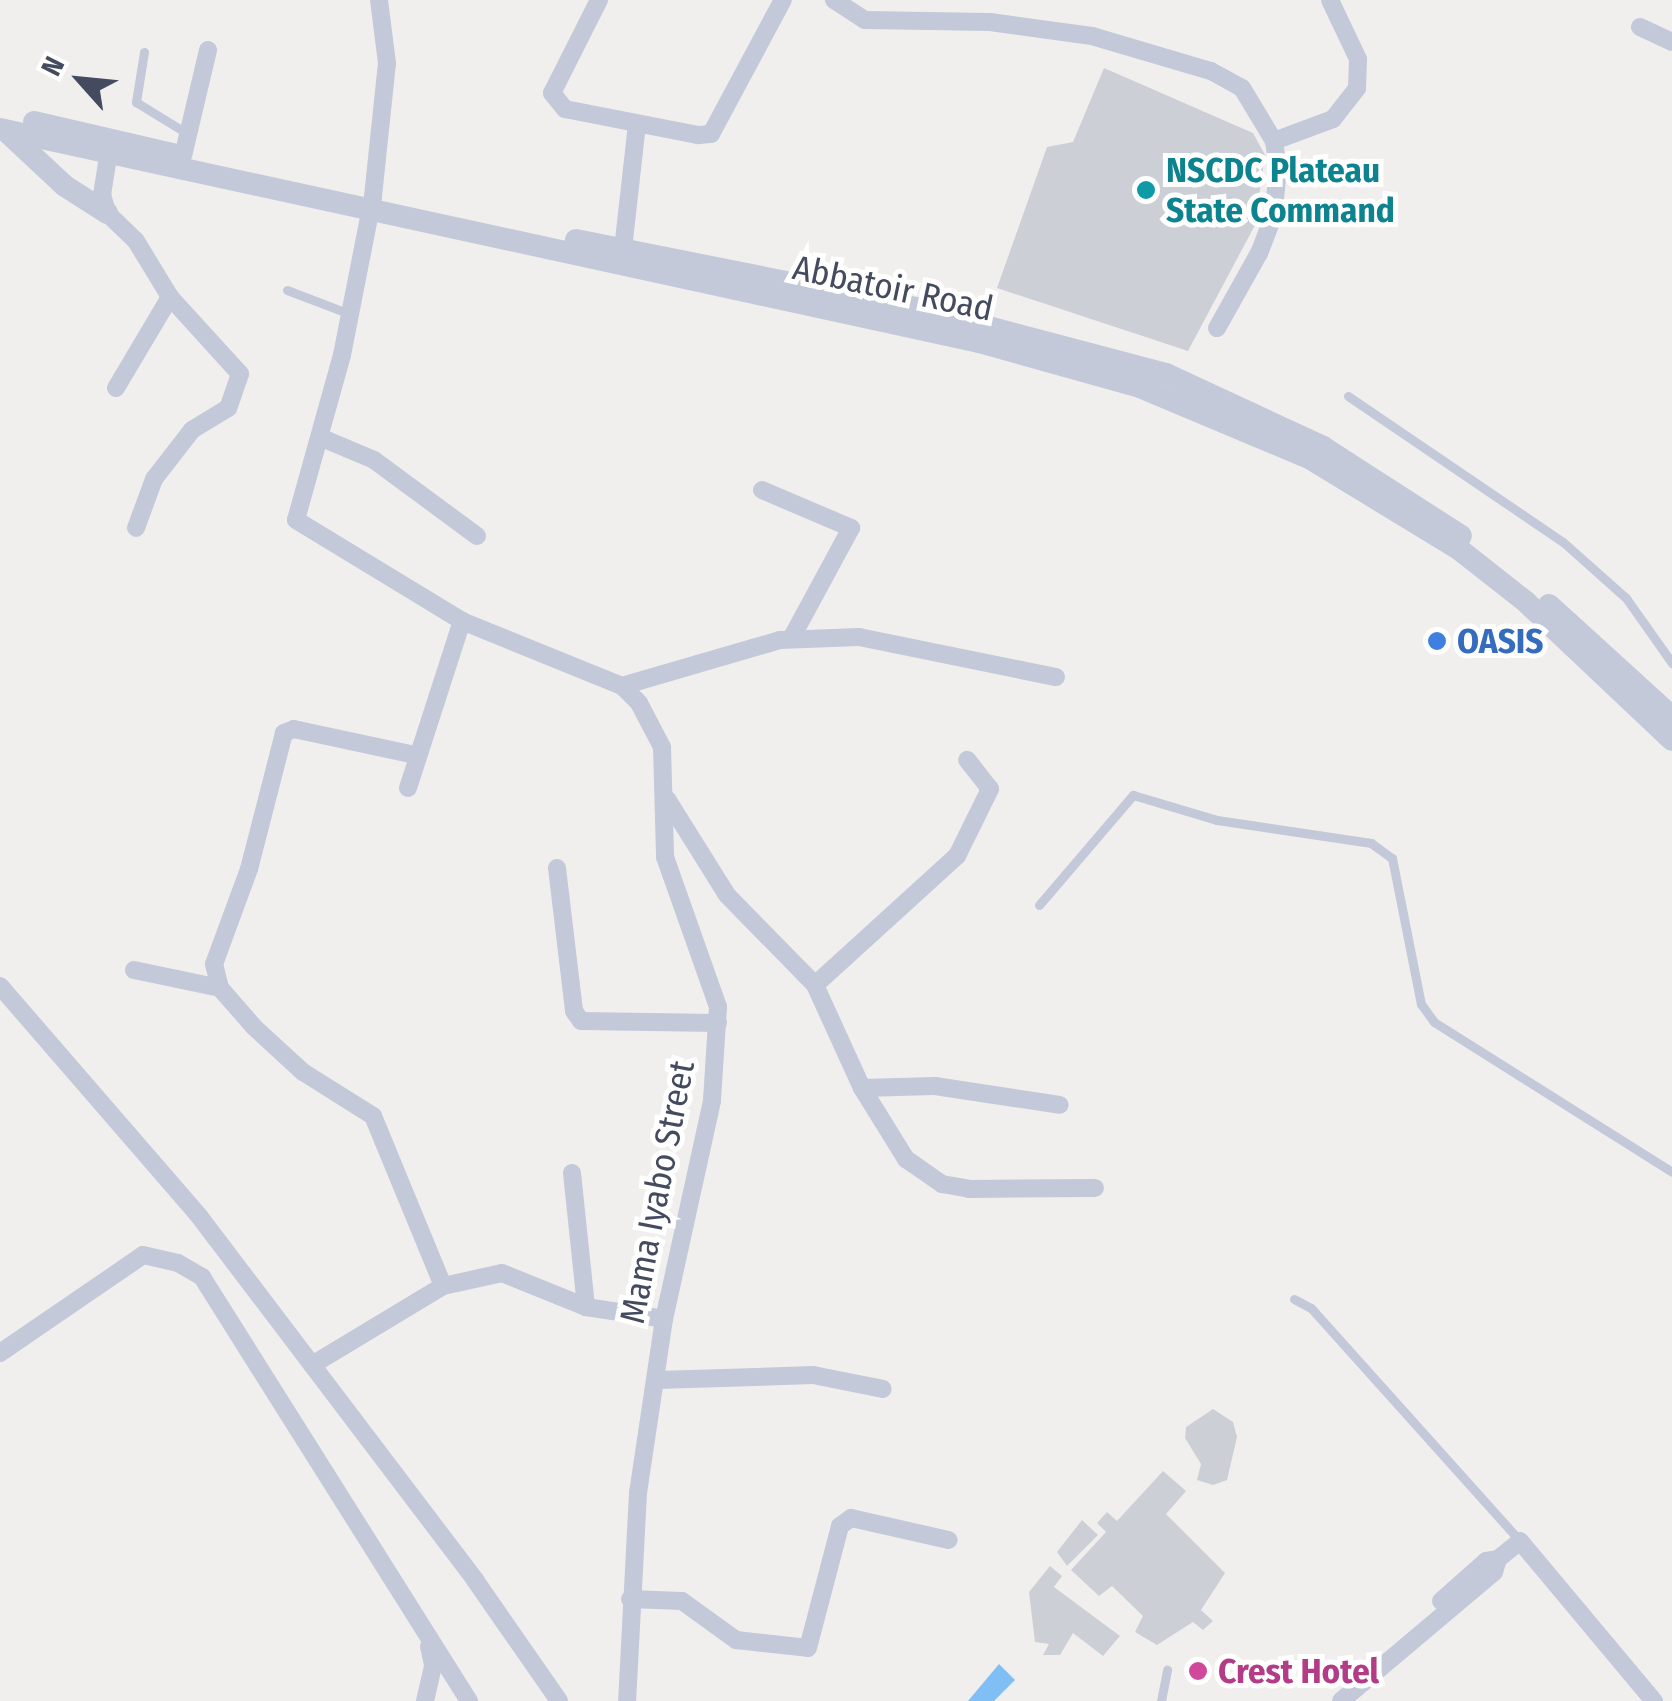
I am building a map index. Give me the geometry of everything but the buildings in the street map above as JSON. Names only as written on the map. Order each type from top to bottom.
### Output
[{"type":"street","name":"Mama Iyabo Street","points":[[379,0],[387,63],[372,203],[322,438],[294,510],[300,526],[462,621],[622,686],[653,723],[667,799],[665,857],[702,948],[718,1023],[712,1101],[664,1319],[638,1492],[630,1599],[629,1701]]},
{"type":"street","points":[[599,0],[552,93],[565,110],[710,134],[783,0]]},
{"type":"street","points":[[834,0],[866,20],[990,22],[1092,36],[1211,71],[1242,88],[1274,141],[1278,170],[1272,217],[1217,328]]},
{"type":"street","points":[[1274,141],[1333,119],[1357,88],[1358,60],[1330,0]]},
{"type":"street","points":[[1640,27],[1672,42]]},
{"type":"street","points":[[186,145],[208,50]]},
{"type":"street","name":"Abbatoir Road","points":[[2,124],[186,145],[372,203],[979,342],[1140,387],[1250,429],[1311,459],[1485,568],[1672,740]]},
{"type":"street","name":"Abbatoir Road","points":[[2,124],[108,157],[623,249],[916,308],[1129,362],[1239,404],[1440,519],[1578,629],[1672,718]]},
{"type":"street","points":[[2,124],[65,186],[107,213],[136,240],[170,297],[240,374],[228,408],[192,430],[154,479],[136,528]]},
{"type":"street","points":[[623,249],[637,124]]},
{"type":"street","points":[[107,213],[102,194],[108,157]]},
{"type":"street","points":[[116,388],[170,297]]},
{"type":"street","points":[[322,438],[374,460],[477,536]]},
{"type":"street","points":[[762,490],[852,528],[791,639]]},
{"type":"street","points":[[408,788],[462,621]]},
{"type":"street","points":[[622,686],[791,639],[860,637],[1056,677]]},
{"type":"street","points":[[416,756],[294,730],[284,733],[250,869],[214,964],[220,988],[303,1072],[373,1116],[444,1286]]},
{"type":"street","points":[[815,985],[957,856],[990,789],[967,760]]},
{"type":"street","points":[[667,799],[727,895],[815,985],[862,1088],[906,1160],[942,1184],[1095,1188]]},
{"type":"street","points":[[557,868],[574,1011],[581,1020],[718,1023]]},
{"type":"street","points":[[134,970],[220,988]]},
{"type":"street","points":[[0,986],[199,1216],[559,1701]]},
{"type":"street","points":[[862,1088],[934,1086],[1060,1105]]},
{"type":"street","points":[[572,1174],[586,1307]]},
{"type":"street","points":[[0,1353],[143,1255],[178,1262],[202,1278],[465,1696],[442,1701]]},
{"type":"street","points":[[312,1365],[444,1286],[502,1273],[586,1307],[664,1319]]},
{"type":"street","points":[[657,1380],[813,1375],[883,1388]]},
{"type":"street","points":[[630,1599],[682,1601],[736,1640],[808,1648],[840,1526],[851,1518],[949,1540]]},
{"type":"street","points":[[1341,1701],[1436,1616],[1494,1572],[1498,1560],[1520,1541],[1654,1701]]},
{"type":"street","points":[[425,1701],[433,1665],[427,1636]]},
{"type":"lane","points":[[144,52],[136,102],[186,145]]},
{"type":"lane","points":[[287,290],[350,314]]},
{"type":"lane","points":[[1348,396],[1563,542],[1626,598],[1672,663]]},
{"type":"lane","points":[[1039,905],[1133,795],[1217,820],[1371,843],[1392,858],[1422,1004],[1434,1022],[1672,1172]]},
{"type":"lane","points":[[1294,1300],[1311,1308],[1520,1541]]},
{"type":"lane","points":[[1162,1701],[1167,1670]]},
{"type":"water","points":[[999,1664],[1015,1680],[994,1701],[968,1701]]},
{"type":"place","name":"NSCDC Plateau State Command","points":[[1146,190]]},
{"type":"place","name":"OASIS","points":[[1437,641]]},
{"type":"place","name":"Crest Hotel","points":[[1198,1671]]}]
